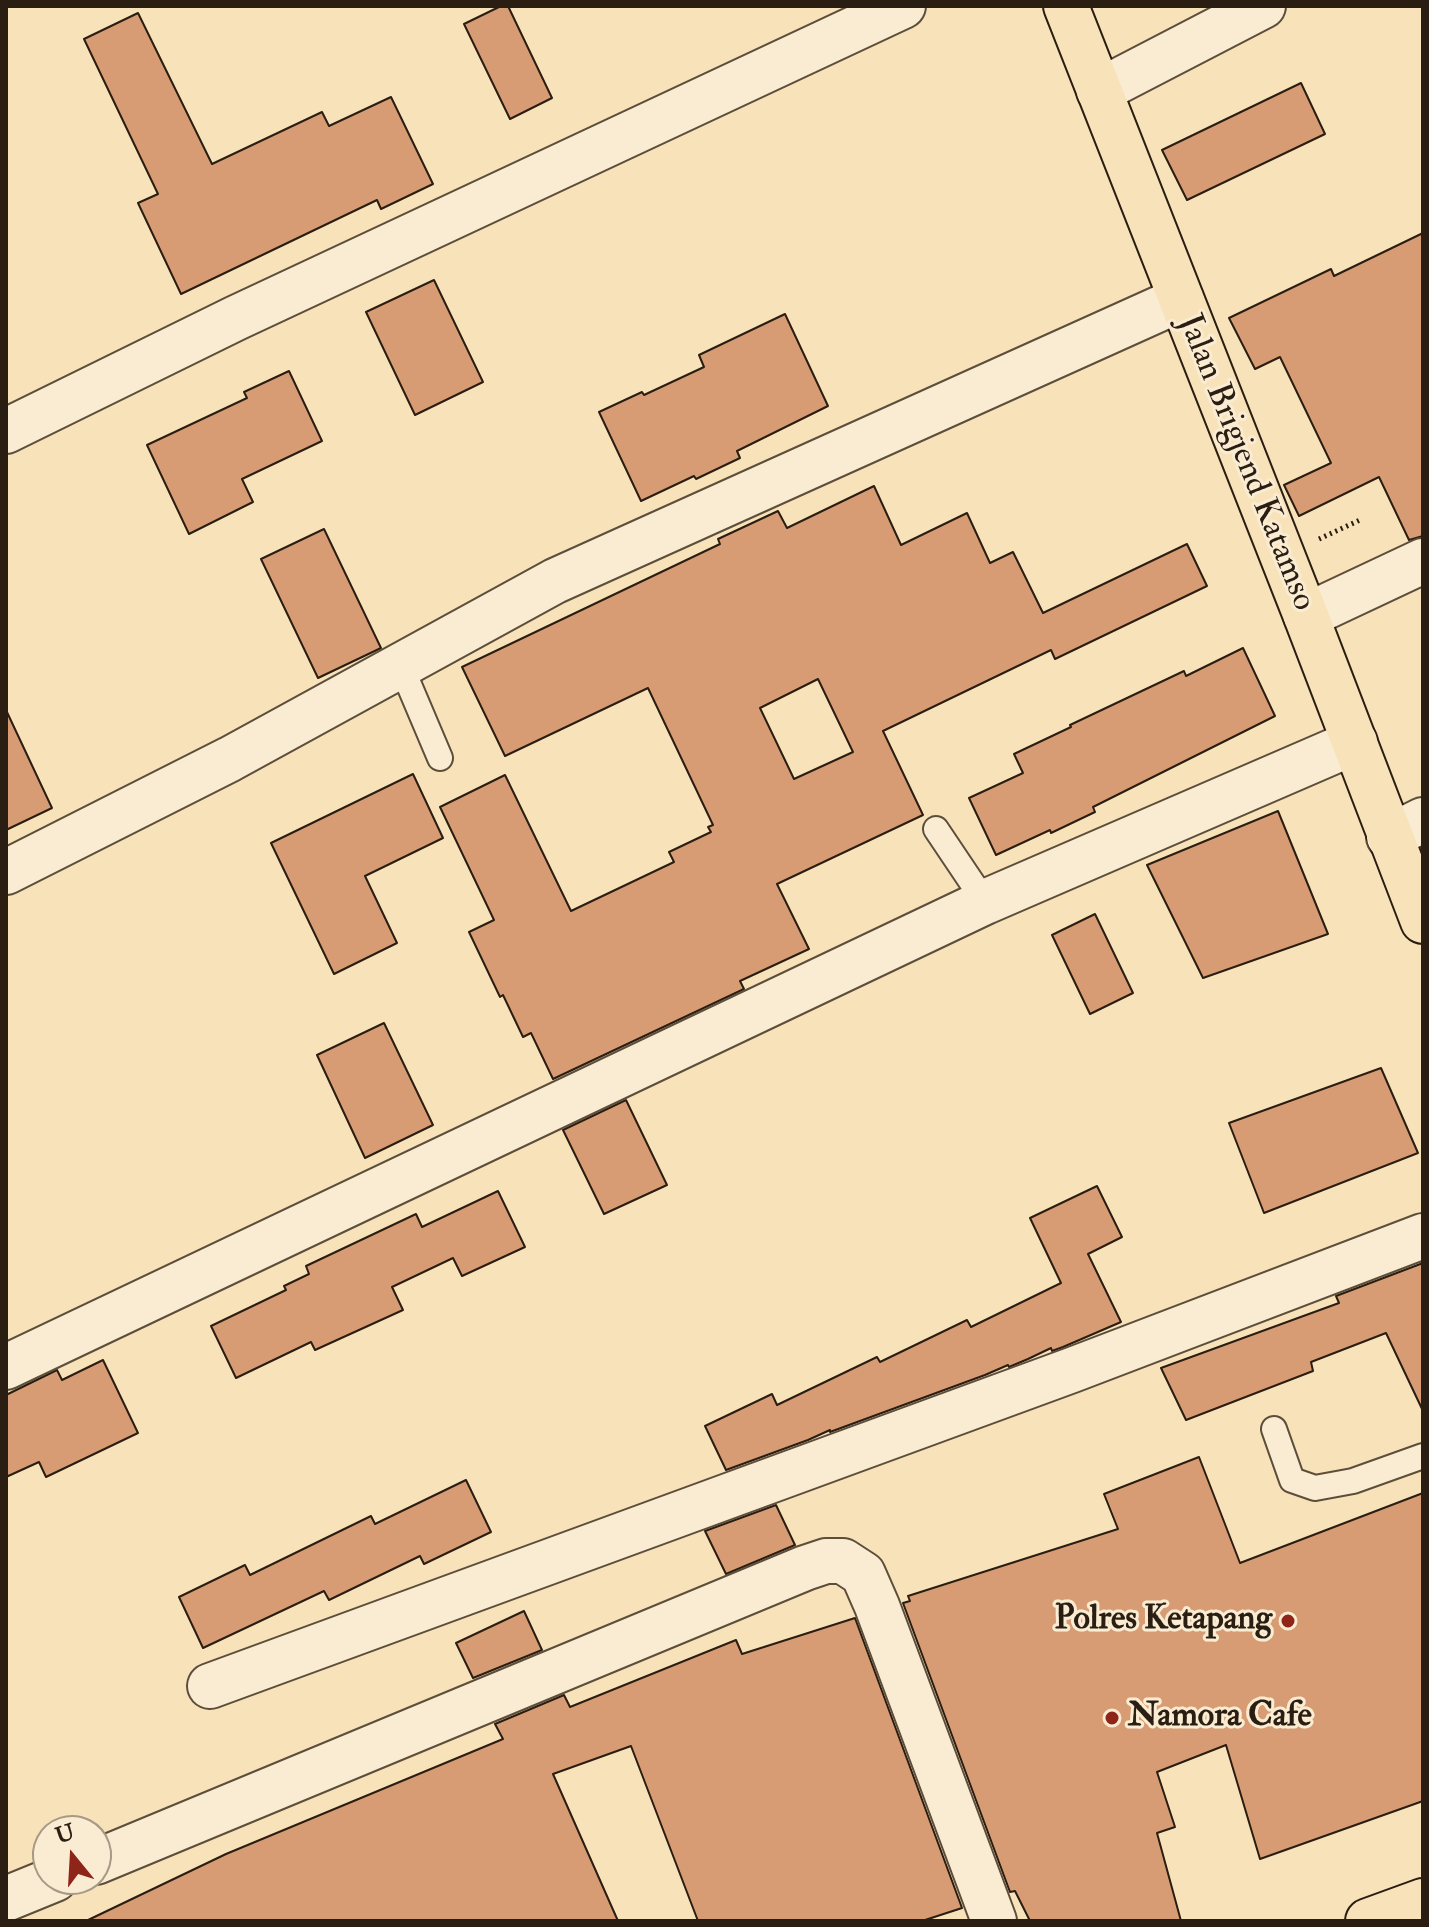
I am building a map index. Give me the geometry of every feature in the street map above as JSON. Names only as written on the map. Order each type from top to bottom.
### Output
[{"type":"highway","name":"Jalan Brigjend Katamso","points":[[1066,6],[1355,742],[1406,829],[1423,921]]},
{"type":"highway","points":[[1368,1921],[1423,1901]]},
{"type":"street","points":[[6,431],[236,318],[903,6]]},
{"type":"street","points":[[1099,91],[1263,6]]},
{"type":"street","points":[[6,872],[230,759],[555,581],[1181,299]]},
{"type":"street","points":[[1306,616],[1423,561]]},
{"type":"street","points":[[6,1367],[985,902],[1355,742]]},
{"type":"street","points":[[210,1686],[1057,1375],[1423,1236]]},
{"type":"street","points":[[112,1855],[805,1568],[826,1561],[843,1561],[863,1574],[877,1606],[994,1921]]},
{"type":"street","points":[[6,1899],[32,1888]]},
{"type":"lane","points":[[401,666],[440,758]]},
{"type":"lane","points":[[936,829],[985,902]]},
{"type":"lane","points":[[1274,1429],[1292,1480],[1315,1488],[1353,1481],[1423,1456]]},
{"type":"building","points":[[501,6],[508,6],[552,98],[510,119],[464,24]]},
{"type":"building","points":[[138,13],[212,164],[322,112],[329,126],[391,97],[433,184],[381,209],[377,200],[181,294],[138,203],[158,194],[84,39]]},
{"type":"building","points":[[1301,83],[1325,134],[1187,200],[1162,150]]},
{"type":"building","points":[[1423,233],[1423,536],[1409,540],[1379,477],[1299,516],[1284,485],[1331,463],[1280,357],[1255,369],[1229,318],[1331,269],[1334,276]]},
{"type":"building","points":[[434,280],[483,382],[415,415],[366,312]]},
{"type":"building","points":[[785,314],[828,406],[737,451],[740,458],[641,501],[599,412],[704,367],[699,355]]},
{"type":"building","points":[[289,371],[322,441],[242,479],[253,502],[189,534],[147,445],[247,398],[244,392]]},
{"type":"building","points":[[874,486],[901,545],[967,513],[990,563],[1013,552],[1043,613],[1187,544],[1207,586],[1055,659],[1051,650],[883,731],[923,815],[777,884],[809,949],[740,981],[744,989],[553,1079],[531,1033],[523,1037],[503,995],[500,997],[469,932],[494,920],[440,807],[505,775],[571,911],[674,862],[669,852],[711,832],[708,827],[713,825],[648,688],[505,756],[462,667],[720,544],[718,539],[778,511],[787,528]],"holes":[[[818,679],[853,752],[794,779],[760,708]]]},
{"type":"building","points":[[324,529],[381,648],[318,678],[261,559]]},
{"type":"building","points":[[1243,648],[1275,716],[1093,807],[1095,812],[996,855],[969,798],[1023,773],[1014,754],[1184,671],[1186,676]]},
{"type":"building","points":[[6,710],[52,808],[6,830]]},
{"type":"building","points":[[413,774],[443,838],[365,876],[397,943],[334,974],[271,843]]},
{"type":"building","points":[[1278,811],[1328,934],[1203,978],[1147,865]]},
{"type":"building","points":[[1095,914],[1133,993],[1090,1014],[1052,935]]},
{"type":"building","points":[[384,1023],[433,1125],[365,1158],[317,1055]]},
{"type":"building","points":[[1381,1068],[1418,1153],[1264,1213],[1229,1123]]},
{"type":"building","points":[[626,1100],[667,1185],[604,1214],[563,1130]]},
{"type":"building","points":[[1097,1186],[1122,1237],[1088,1254],[1121,1322],[1063,1347],[1052,1351],[1051,1348],[1009,1367],[726,1470],[705,1426],[772,1394],[777,1405],[877,1357],[880,1362],[967,1320],[971,1327],[1061,1283],[1030,1218]]},
{"type":"building","points":[[498,1191],[525,1247],[462,1276],[453,1258],[392,1287],[403,1310],[315,1350],[311,1342],[236,1378],[211,1326],[286,1290],[284,1286],[309,1274],[306,1266],[416,1214],[422,1227]]},
{"type":"building","points":[[1423,1263],[1423,1411],[1386,1333],[1311,1362],[1313,1371],[1186,1420],[1161,1368],[1339,1303],[1336,1296]]},
{"type":"building","points":[[103,1360],[138,1433],[46,1477],[39,1462],[6,1477],[6,1395],[57,1370],[62,1380]]},
{"type":"building","points":[[1199,1457],[1240,1563],[1423,1493],[1423,1801],[1260,1859],[1226,1745],[1157,1772],[1175,1827],[1157,1833],[1181,1921],[1030,1921],[1015,1891],[1010,1892],[903,1603],[910,1601],[908,1596],[1118,1529],[1104,1494]]},
{"type":"building","points":[[466,1480],[491,1532],[424,1564],[420,1556],[329,1600],[324,1591],[203,1648],[179,1597],[245,1565],[250,1575],[371,1516],[375,1524]]},
{"type":"building","points":[[776,1505],[795,1545],[726,1574],[705,1531]]},
{"type":"building","points":[[524,1611],[542,1650],[473,1678],[456,1643]]},
{"type":"building","points":[[855,1618],[962,1908],[922,1921],[698,1921],[631,1746],[553,1774],[618,1921],[86,1921],[226,1854],[503,1739],[495,1724],[564,1695],[570,1707],[736,1640],[742,1654]]},
{"type":"place","name":"Polres Ketapang","points":[[1288,1621]]},
{"type":"place","name":"Namora Cafe","points":[[1112,1718]]}]
